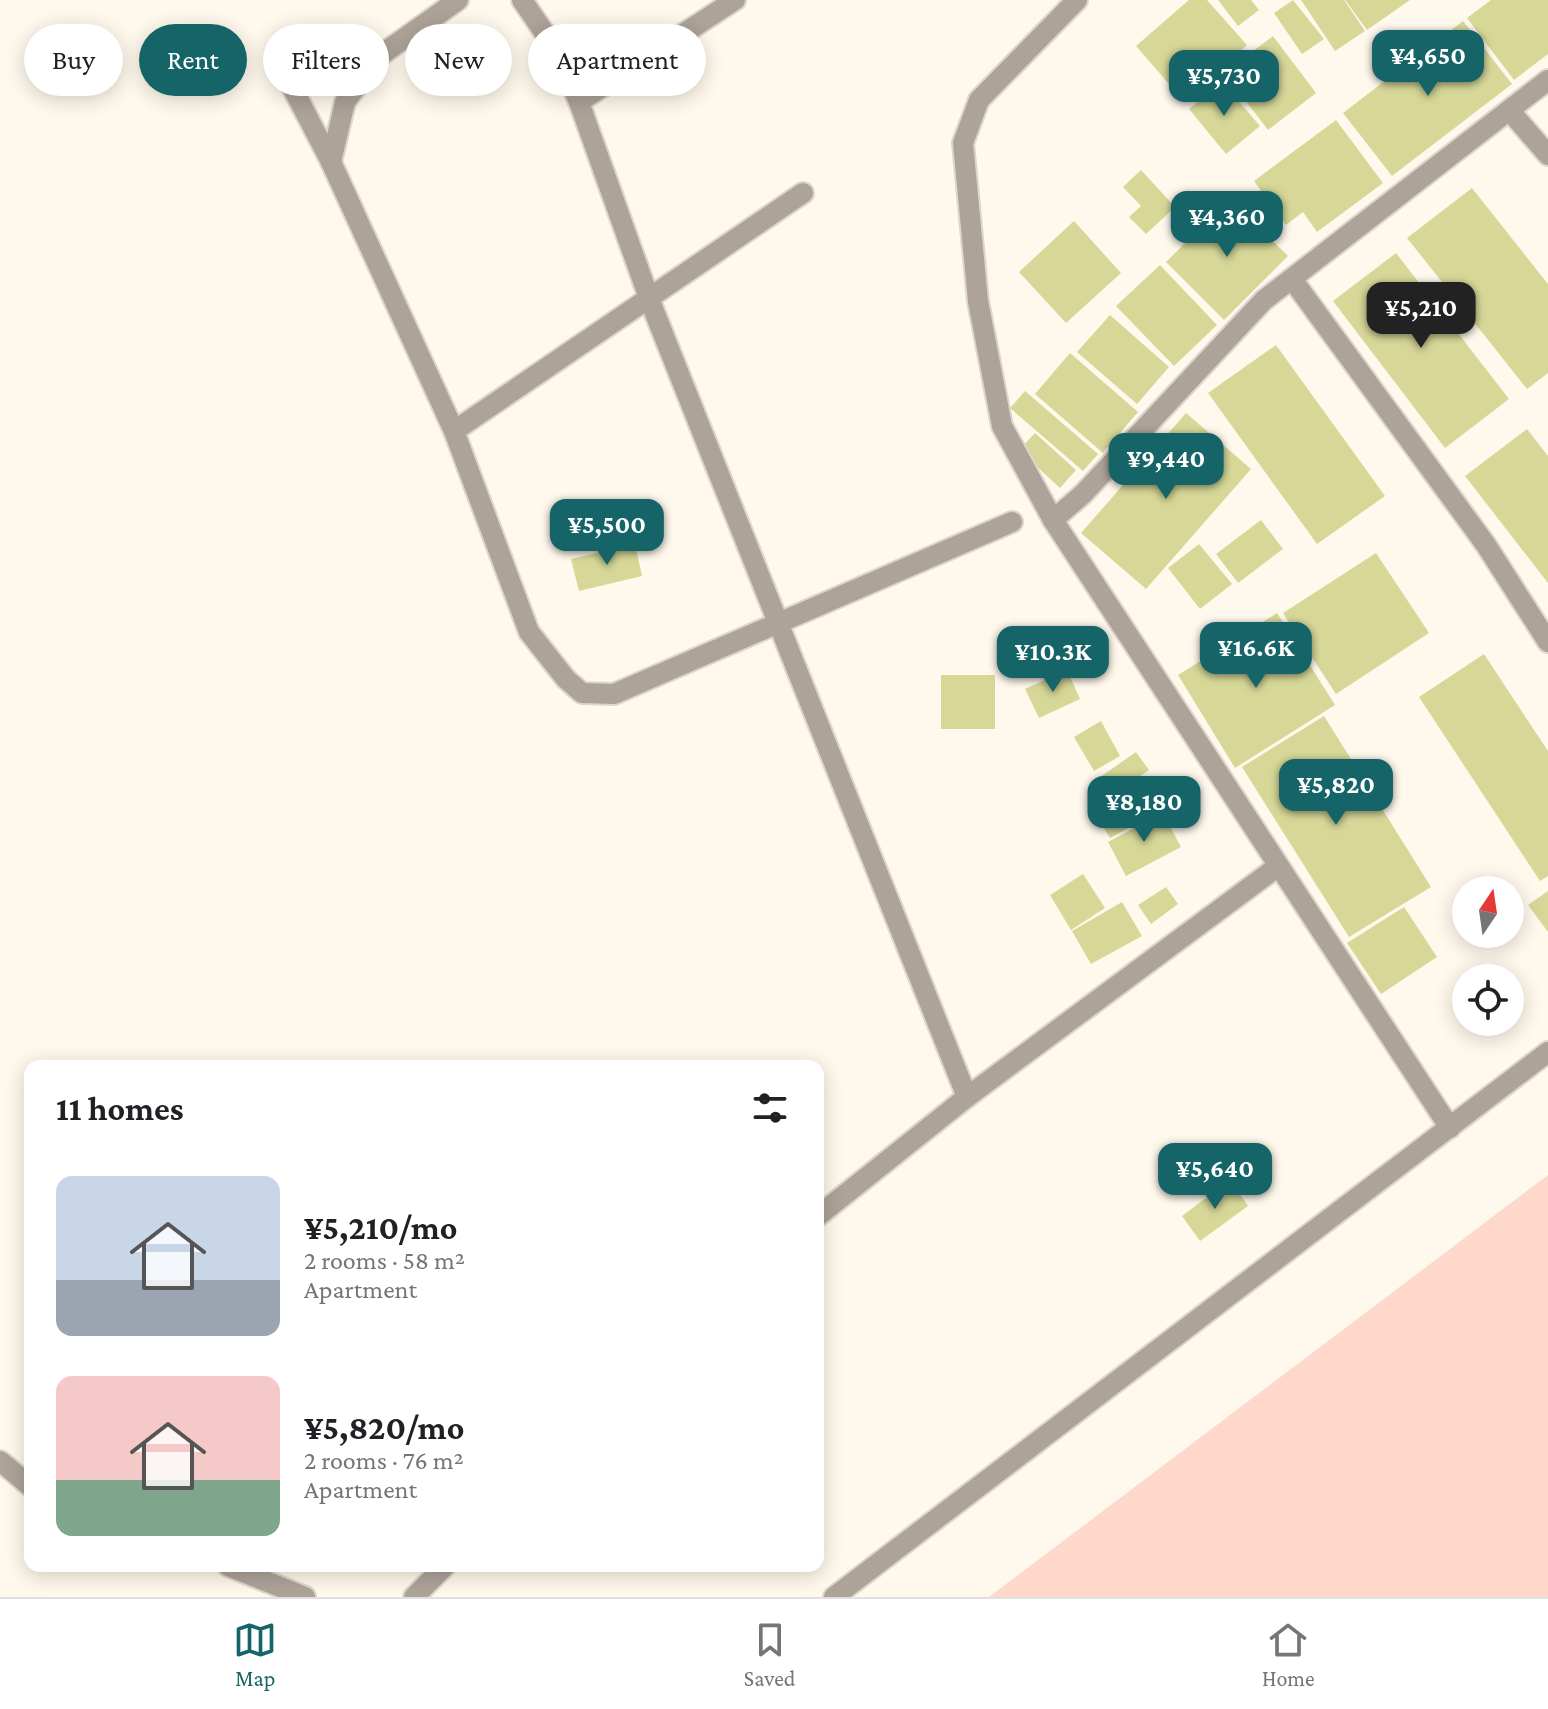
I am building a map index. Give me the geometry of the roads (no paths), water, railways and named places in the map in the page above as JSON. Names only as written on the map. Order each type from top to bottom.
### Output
[{"type":"street","points":[[331,162],[345,102],[378,57],[458,0]]},
{"type":"street","points":[[522,0],[555,48],[579,102],[650,301],[967,1097]]},
{"type":"street","points":[[579,102],[735,0]]},
{"type":"street","points":[[1077,0],[979,100],[963,143],[978,301],[1002,426],[1053,520],[1450,1128]]},
{"type":"street","points":[[1053,520],[1083,494],[1264,300],[1548,80]]},
{"type":"street","points":[[297,96],[331,162],[454,431],[529,632],[566,679],[582,693],[614,694],[1012,522]]},
{"type":"street","points":[[1509,110],[1548,155]]},
{"type":"street","points":[[454,431],[650,301],[803,193]]},
{"type":"street","points":[[1292,279],[1486,545],[1548,642]]},
{"type":"street","points":[[824,1211],[967,1097],[1277,867]]},
{"type":"street","points":[[834,1597],[1548,1052]]},
{"type":"street","points":[[0,1461],[24,1481]]},
{"type":"street","points":[[243,1572],[305,1597]]},
{"type":"street","points":[[414,1597],[439,1572]]}]
